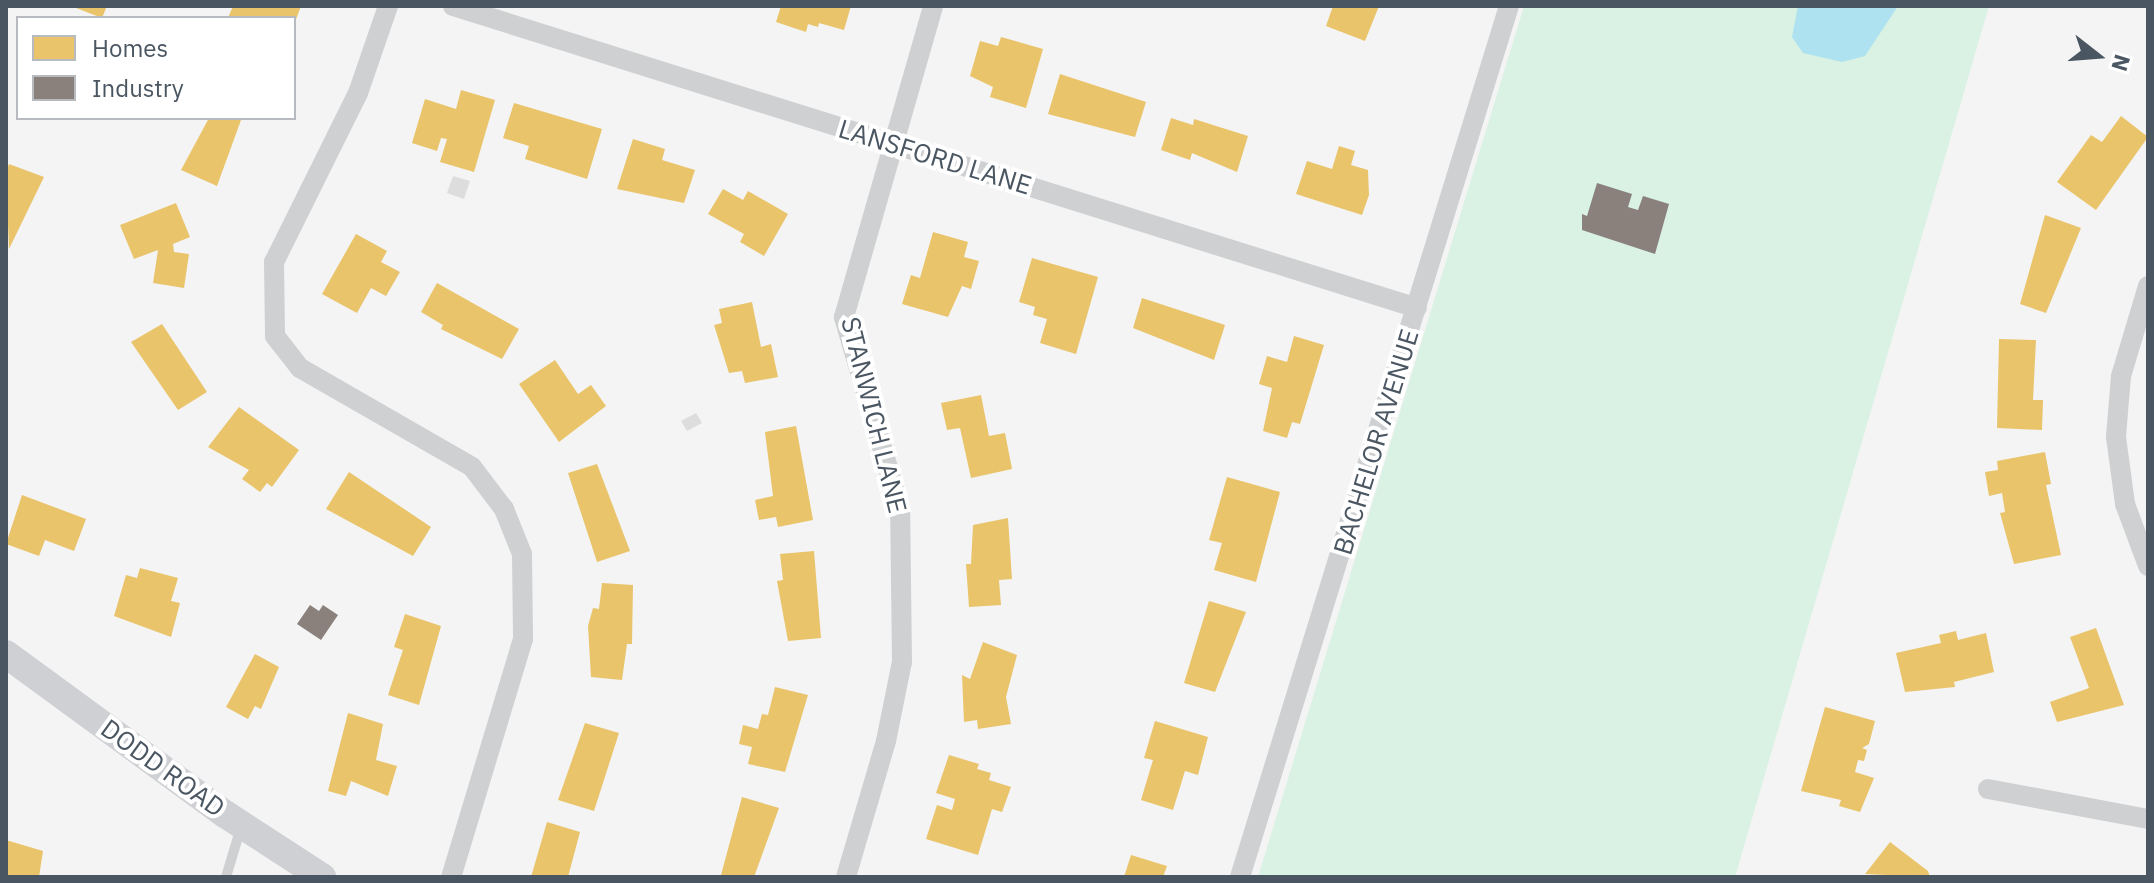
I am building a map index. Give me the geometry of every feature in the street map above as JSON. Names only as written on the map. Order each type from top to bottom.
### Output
[{"type":"main road","name":"DODD ROAD","points":[[6,654],[242,825],[322,877]]},
{"type":"street","points":[[388,6],[358,93],[274,262],[275,336],[300,368],[472,467],[504,509],[522,554],[523,639],[451,877]]},
{"type":"street","name":"LANSFORD LANE","points":[[453,6],[1417,308]]},
{"type":"street","name":"STANWICH LANE","points":[[846,877],[886,741],[902,662],[900,509],[844,317],[890,143],[933,6]]},
{"type":"street","name":"BACHELOR AVENUE","points":[[1240,877],[1509,6]]},
{"type":"street","points":[[2148,286],[2121,376],[2116,437],[2125,504],[2148,566]]},
{"type":"street","points":[[1988,789],[2148,819]]},
{"type":"lane","points":[[226,877],[242,825]]},
{"type":"green space","points":[[1524,6],[1989,6],[1735,877],[1258,877]]},
{"type":"water","points":[[1798,6],[1898,6],[1865,56],[1842,62],[1803,53],[1792,37]]},
{"type":"building: Homes","points":[[71,6],[107,6],[103,16]]},
{"type":"building: Homes","points":[[233,6],[301,6],[296,20],[296,16],[229,16]]},
{"type":"building: Homes","points":[[781,6],[851,6],[844,30],[819,23],[818,27],[808,24],[806,32],[776,22]]},
{"type":"building: Homes","points":[[1333,6],[1379,6],[1365,41],[1326,26]]},
{"type":"building: Homes","points":[[1001,37],[1043,49],[1026,108],[990,97],[993,87],[970,76],[980,41],[998,46]]},
{"type":"building: Homes","points":[[1060,74],[1146,102],[1135,137],[1048,114]]},
{"type":"building: Homes","points":[[461,90],[495,100],[474,172],[440,162],[447,139],[441,138],[437,151],[412,143],[425,99],[456,109]]},
{"type":"building: Homes","points":[[514,103],[602,129],[587,179],[525,159],[529,146],[503,138]]},
{"type":"building: Homes","points":[[2121,116],[2148,137],[2096,210],[2057,182],[2091,135],[2102,142]]},
{"type":"building: Homes","points":[[1171,118],[1193,125],[1194,119],[1248,136],[1237,172],[1192,153],[1190,160],[1161,150]]},
{"type":"building: Homes","points":[[208,120],[241,120],[217,186],[181,170]]},
{"type":"building: Homes","points":[[633,139],[665,149],[662,160],[695,170],[684,203],[617,189]]},
{"type":"building: Homes","points":[[1339,146],[1355,151],[1351,165],[1368,170],[1369,195],[1362,215],[1296,194],[1307,161],[1332,169]]},
{"type":"building: Homes","points":[[9,164],[44,177],[9,249],[6,173]]},
{"type":"building: Homes","points":[[723,189],[743,200],[748,191],[788,214],[764,256],[740,242],[744,234],[708,214]]},
{"type":"building: Homes","points":[[176,203],[190,237],[173,244],[174,252],[189,254],[184,288],[153,283],[158,250],[134,259],[120,225]]},
{"type":"building: Homes","points":[[2045,215],[2081,228],[2046,313],[2020,304]]},
{"type":"building: Homes","points":[[933,232],[968,242],[964,257],[979,261],[971,289],[962,286],[948,317],[902,304],[911,275],[920,278]]},
{"type":"building: Homes","points":[[356,234],[387,251],[381,262],[400,272],[386,296],[371,288],[357,313],[322,294]]},
{"type":"building: Homes","points":[[1032,258],[1098,277],[1076,354],[1040,343],[1047,319],[1033,315],[1035,307],[1019,302]]},
{"type":"building: Homes","points":[[437,283],[519,329],[502,359],[441,329],[443,325],[421,312]]},
{"type":"building: Homes","points":[[1142,298],[1225,325],[1214,360],[1133,328]]},
{"type":"building: Homes","points":[[752,302],[761,347],[771,344],[778,377],[745,383],[742,371],[729,373],[714,325],[722,323],[719,309]]},
{"type":"building: Homes","points":[[162,324],[207,392],[178,410],[131,342]]},
{"type":"building: Homes","points":[[1294,336],[1324,345],[1300,424],[1292,422],[1287,438],[1263,431],[1272,388],[1259,384],[1267,356],[1287,362]]},
{"type":"building: Homes","points":[[1999,339],[2036,340],[2033,400],[2043,400],[2042,430],[1997,428]]},
{"type":"building: Homes","points":[[555,360],[578,394],[591,385],[606,406],[559,442],[519,384]]},
{"type":"building: Homes","points":[[981,395],[989,436],[1005,433],[1012,469],[971,478],[960,428],[947,430],[941,403]]},
{"type":"building: Homes","points":[[239,407],[299,450],[272,487],[267,483],[260,492],[242,479],[249,470],[208,447]]},
{"type":"building: Homes","points":[[796,426],[813,520],[778,527],[776,517],[759,520],[755,500],[773,496],[765,432]]},
{"type":"building: Homes","points":[[2045,452],[2051,484],[2046,485],[2061,555],[2014,564],[2000,513],[2005,512],[2002,493],[1989,496],[1985,472],[1998,470],[1997,461]]},
{"type":"building: Homes","points":[[597,464],[630,551],[597,562],[568,473]]},
{"type":"building: Homes","points":[[349,472],[431,527],[413,556],[326,509]]},
{"type":"building: Homes","points":[[1227,477],[1280,492],[1256,582],[1214,570],[1222,543],[1209,540]]},
{"type":"building: Homes","points":[[22,495],[86,519],[74,551],[45,540],[39,556],[6,544]]},
{"type":"building: Homes","points":[[1008,518],[1012,579],[999,580],[1001,605],[969,607],[966,564],[971,564],[973,525]]},
{"type":"building: Homes","points":[[814,551],[821,638],[788,641],[777,581],[783,580],[780,554]]},
{"type":"building: Homes","points":[[140,568],[178,578],[171,601],[180,603],[171,637],[114,616],[126,575],[137,578]]},
{"type":"building: Homes","points":[[602,583],[633,585],[632,644],[627,644],[622,680],[591,677],[588,626],[593,608],[599,609]]},
{"type":"building: Homes","points":[[1209,601],[1246,612],[1215,692],[1184,683]]},
{"type":"building: Homes","points":[[405,614],[441,626],[419,705],[388,695],[403,650],[394,647]]},
{"type":"building: Homes","points":[[2096,628],[2124,705],[2057,722],[2050,702],[2089,688],[2070,637]]},
{"type":"building: Homes","points":[[1956,631],[1958,640],[1986,633],[1994,672],[1954,682],[1955,687],[1905,692],[1896,653],[1941,643],[1939,635]]},
{"type":"building: Homes","points":[[983,642],[1017,655],[1006,697],[1011,724],[978,729],[977,720],[964,722],[962,675],[970,679]]},
{"type":"building: Homes","points":[[255,654],[279,667],[261,709],[255,706],[248,719],[226,707]]},
{"type":"building: Homes","points":[[775,687],[808,695],[785,772],[748,764],[752,747],[739,744],[743,725],[758,729],[762,714],[768,715]]},
{"type":"building: Homes","points":[[1825,707],[1875,721],[1869,744],[1862,748],[1867,750],[1864,761],[1858,760],[1855,772],[1874,778],[1860,812],[1839,806],[1841,800],[1801,791]]},
{"type":"building: Homes","points":[[348,713],[383,724],[376,760],[397,766],[388,796],[351,781],[346,796],[328,791]]},
{"type":"building: Homes","points":[[1155,721],[1208,737],[1198,775],[1185,771],[1173,810],[1141,800],[1153,760],[1144,758]]},
{"type":"building: Homes","points":[[585,723],[619,733],[594,811],[558,800]]},
{"type":"building: Homes","points":[[949,755],[979,764],[977,769],[991,773],[989,780],[1011,787],[1002,812],[992,809],[978,855],[926,839],[937,805],[952,810],[955,799],[936,793]]},
{"type":"building: Homes","points":[[742,797],[779,808],[754,877],[727,877],[721,875]]},
{"type":"building: Homes","points":[[547,822],[580,832],[568,877],[531,877]]},
{"type":"building: Homes","points":[[6,840],[43,851],[39,877],[6,877]]},
{"type":"building: Homes","points":[[1890,842],[1928,871],[1930,877],[1865,874]]},
{"type":"building: Homes","points":[[1131,855],[1167,866],[1163,877],[1124,877]]},
{"type":"building: Industry","points":[[1597,183],[1632,194],[1628,207],[1638,210],[1643,196],[1669,204],[1655,254],[1582,230],[1582,214],[1587,216]]},
{"type":"building: Industry","points":[[310,605],[319,611],[323,605],[338,615],[321,640],[297,624]]},
{"type":"building: Other","points":[[453,176],[470,181],[464,199],[447,193]]},
{"type":"building: Other","points":[[696,413],[702,423],[687,431],[681,421]]}]
